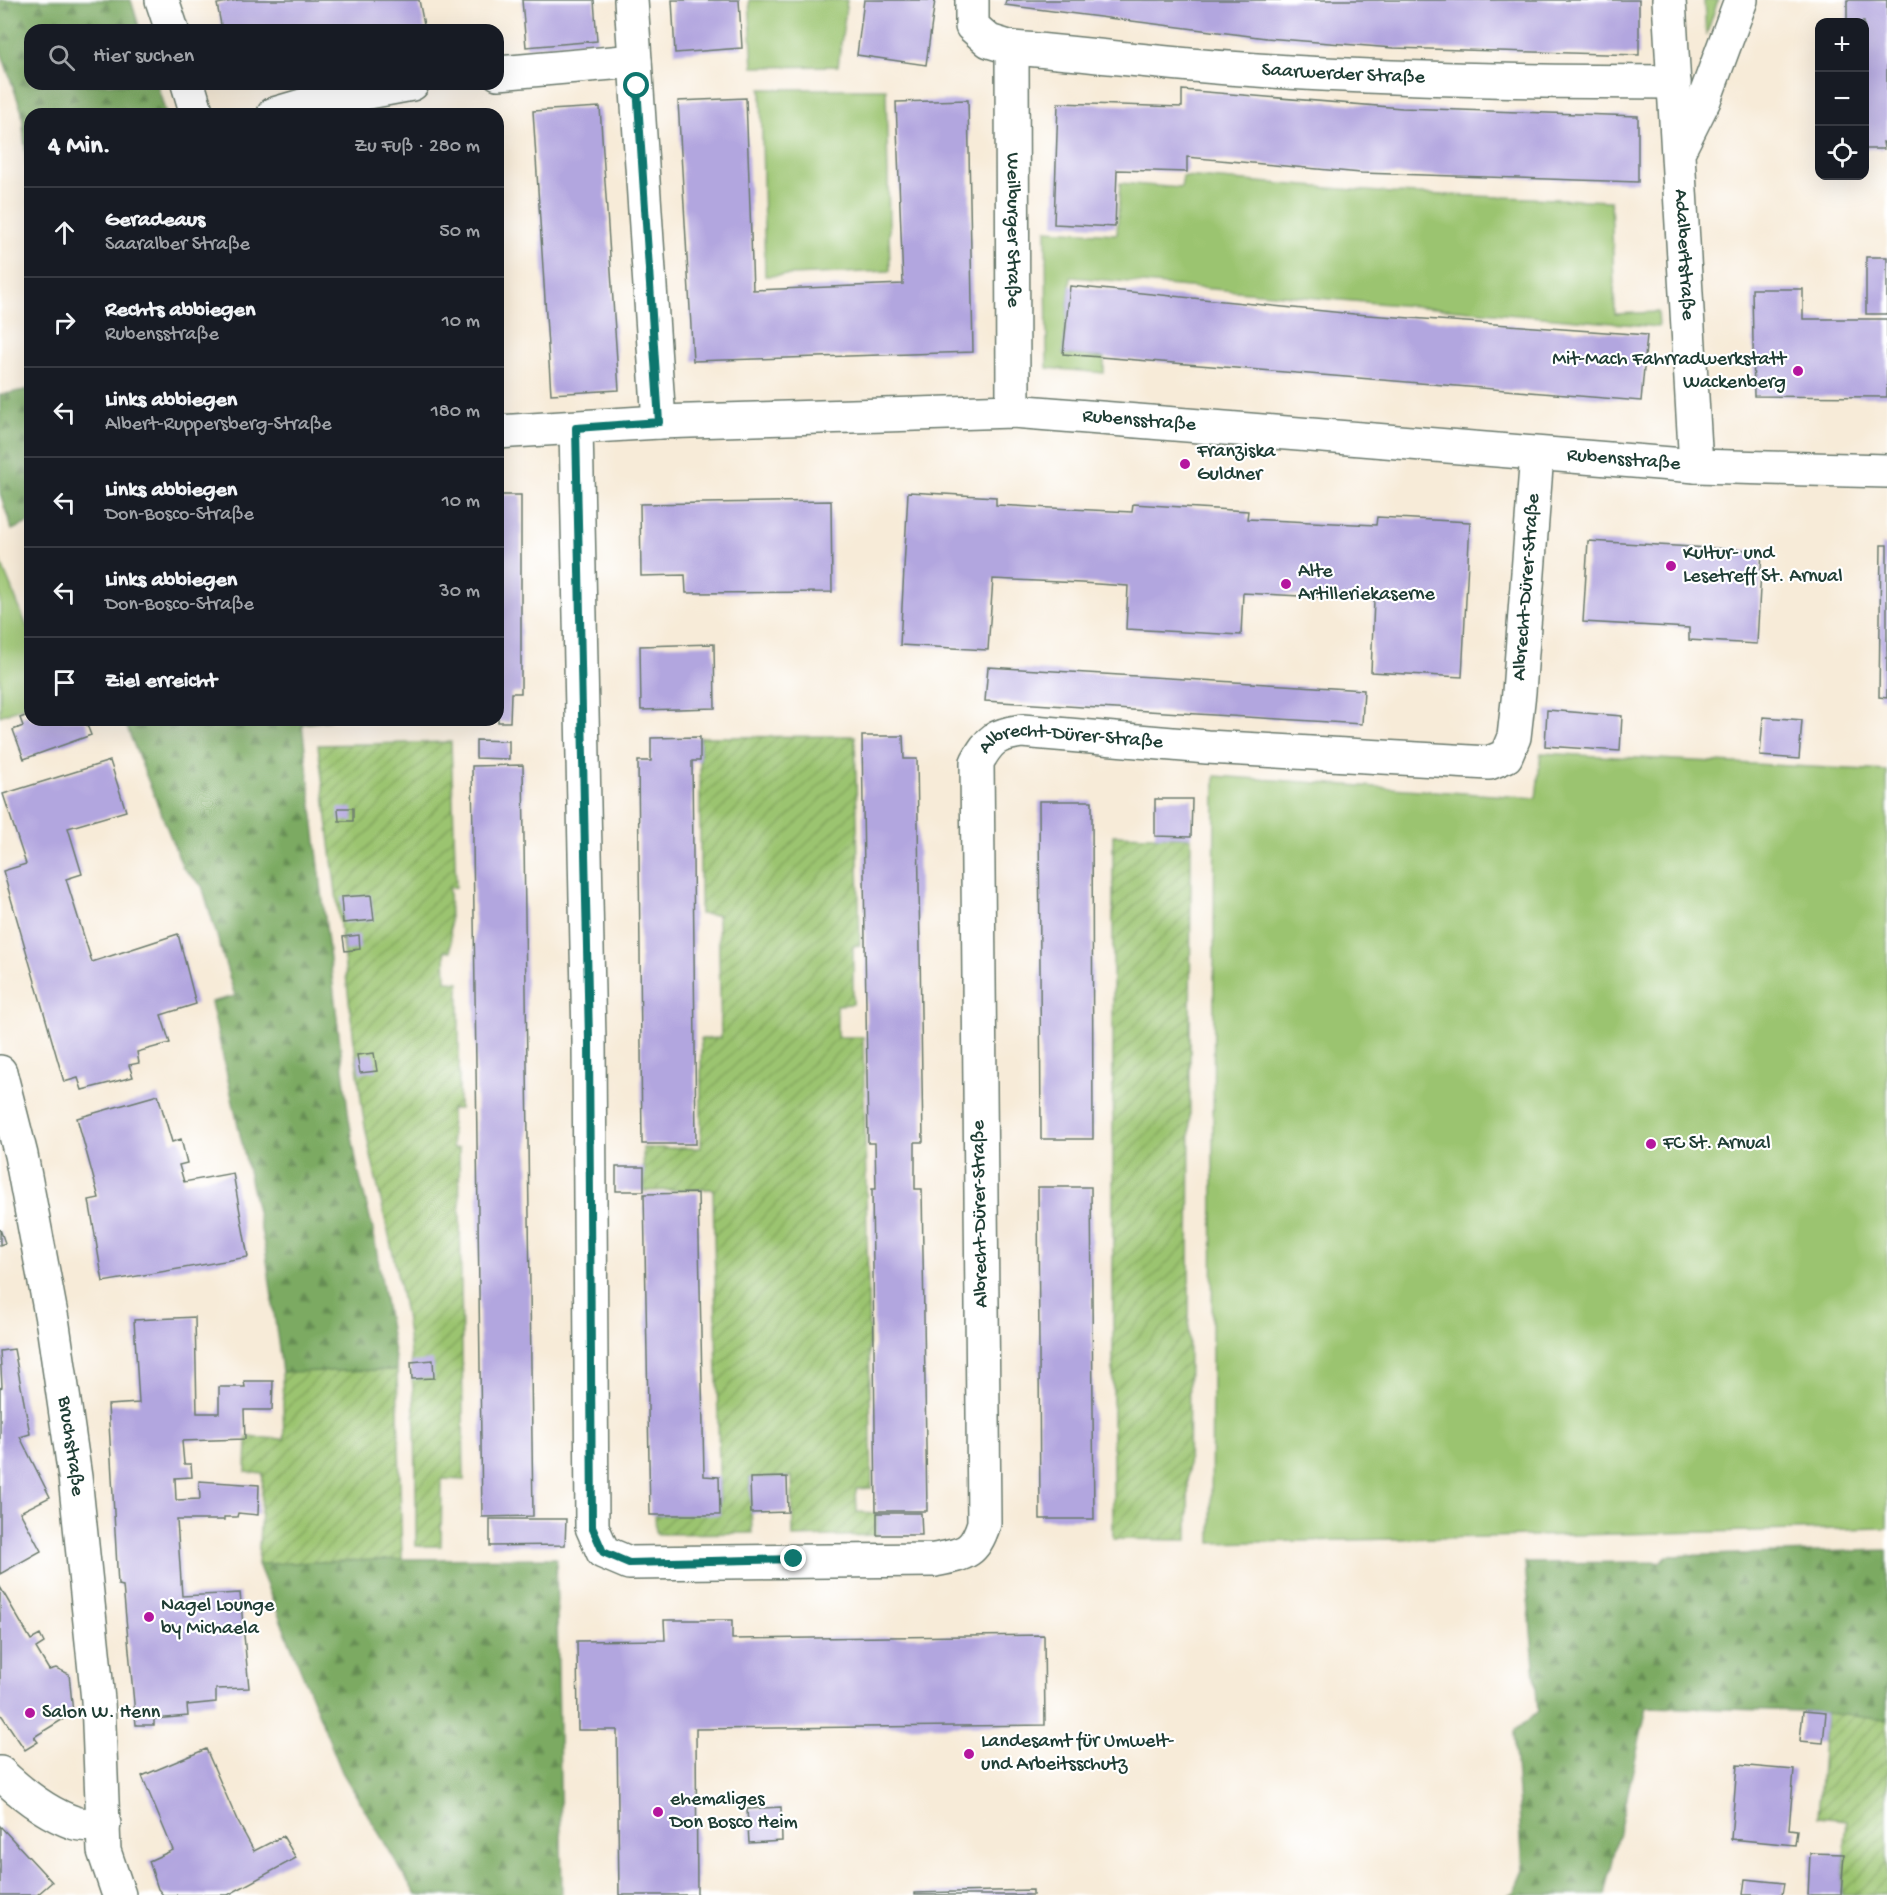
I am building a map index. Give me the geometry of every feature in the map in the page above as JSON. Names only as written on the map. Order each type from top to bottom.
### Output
[{"type":"street","points":[[162,0],[169,24]]},
{"type":"street","points":[[631,0],[659,422]]},
{"type":"street","name":"Saarwerder Straße","points":[[972,0],[972,26],[989,41],[1012,48],[1241,69],[1382,77],[1510,82],[1674,82]]},
{"type":"street","name":"Adalbertstraße","points":[[1669,0],[1696,466]]},
{"type":"street","name":"Adalbertstraße","points":[[1679,152],[1704,100],[1740,0]]},
{"type":"street","name":"Weilburger Straße","points":[[1012,48],[1013,411]]},
{"type":"street","points":[[504,72],[635,61]]},
{"type":"street","points":[[190,90],[195,108]]},
{"type":"street","points":[[294,108],[380,90]]},
{"type":"street","name":"Rubensstraße","points":[[504,432],[659,422],[1013,411],[1696,466],[1887,471]]},
{"type":"street","name":"Albrecht-Dürer-Straße","points":[[576,428],[589,1041],[592,1527],[603,1552],[629,1563],[935,1560],[960,1555],[978,1542],[984,1523],[984,1511],[977,762],[986,747],[999,734],[1022,731],[1206,747],[1489,763],[1506,756],[1514,736],[1518,704],[1537,454]]},
{"type":"street","name":"Bruchstraße","points":[[0,1072],[21,1155],[51,1313],[75,1476],[98,1700],[104,1851],[119,1895]]},
{"type":"street","points":[[0,1773],[13,1785],[55,1814],[78,1824],[104,1824]]},
{"type":"green space","points":[[0,0],[131,0],[138,24],[24,24],[24,90],[159,90],[164,108],[24,108],[24,136],[22,112],[0,49]]},
{"type":"green space","points":[[749,0],[847,0],[838,66],[753,67]]},
{"type":"green space","points":[[1704,0],[1718,0],[1706,36]]},
{"type":"green space","points":[[761,89],[886,89],[890,271],[765,276]]},
{"type":"green space","points":[[1183,176],[1392,193],[1611,201],[1615,314],[1658,312],[1659,327],[1071,277],[1063,354],[1104,358],[1104,373],[1047,368],[1046,230],[1117,234],[1120,183],[1181,188]]},
{"type":"green space","points":[[24,390],[24,525],[12,530],[0,493],[0,395]]},
{"type":"green space","points":[[0,560],[24,619],[24,706],[0,716]]},
{"type":"green space","points":[[126,726],[302,726],[349,1119],[358,1171],[373,1230],[397,1370],[282,1372],[266,1253],[211,1002],[235,996],[202,886],[183,868]]},
{"type":"green space","points":[[855,736],[860,945],[853,946],[853,1004],[837,1005],[837,1037],[863,1037],[872,1488],[856,1489],[857,1512],[877,1513],[877,1535],[793,1537],[792,1477],[750,1478],[752,1533],[656,1534],[655,1515],[720,1514],[713,1189],[644,1191],[643,1148],[701,1148],[701,1039],[721,1038],[718,915],[700,914],[700,737]]},
{"type":"green space","points":[[451,742],[456,887],[449,888],[451,951],[445,951],[446,981],[459,982],[459,1109],[451,1109],[452,1148],[459,1148],[464,1480],[442,1479],[441,1546],[416,1546],[415,1434],[410,1349],[391,1244],[363,1115],[318,745]]},
{"type":"green space","points":[[1541,753],[1887,771],[1887,1528],[1211,1543],[1215,776],[1536,798]]},
{"type":"green space","points":[[1113,835],[1191,837],[1188,1540],[1113,1539]]},
{"type":"green space","points":[[397,1370],[402,1559],[258,1564],[263,1474],[246,1472],[247,1437],[284,1439],[282,1372]]},
{"type":"green space","points":[[1887,1550],[1887,1720],[1803,1711],[1647,1707],[1605,1895],[1508,1895],[1514,1891],[1523,1870],[1514,1732],[1538,1711],[1525,1563],[1660,1562],[1667,1556]]},
{"type":"green space","points":[[556,1558],[562,1895],[416,1895],[342,1772],[258,1564],[402,1559]]},
{"type":"green space","points":[[1826,1713],[1887,1720],[1887,1895],[1841,1895],[1847,1820],[1818,1817]]},
{"type":"building","points":[[238,0],[419,0],[424,24],[221,24],[217,4]]},
{"type":"building","points":[[522,0],[594,0],[597,41],[526,47]]},
{"type":"building","points":[[672,0],[739,0],[742,48],[675,53]]},
{"type":"building","points":[[864,0],[935,0],[926,65],[857,55]]},
{"type":"building","points":[[1006,0],[1639,0],[1639,55],[1393,48],[1266,38],[1005,5]]},
{"type":"building","points":[[1847,0],[1887,0],[1887,143],[1883,142],[1884,149],[1869,149],[1869,18],[1847,18]]},
{"type":"building","points":[[1182,90],[1402,108],[1638,116],[1638,182],[1361,173],[1187,157],[1187,172],[1117,170],[1115,227],[1054,224],[1058,103],[1182,107]]},
{"type":"building","points":[[746,98],[753,290],[903,284],[896,102],[968,100],[973,352],[693,361],[678,101]]},
{"type":"building","points":[[600,107],[619,390],[551,394],[533,111]]},
{"type":"building","points":[[1866,257],[1887,257],[1887,314],[1866,314]]},
{"type":"building","points":[[1070,286],[1354,314],[1647,335],[1641,401],[1063,354]]},
{"type":"building","points":[[1752,289],[1803,289],[1803,319],[1887,319],[1887,397],[1754,396]]},
{"type":"building","name":"Alte Artilleriekaserne","points":[[908,492],[996,497],[996,505],[1132,512],[1133,504],[1248,511],[1247,519],[1376,525],[1377,517],[1470,522],[1462,677],[1371,672],[1374,600],[1243,593],[1241,635],[1126,629],[1128,586],[1081,583],[993,579],[988,650],[900,645]]},
{"type":"building","points":[[504,495],[521,495],[521,693],[511,693],[510,722],[504,722]]},
{"type":"building","points":[[831,501],[832,592],[686,593],[685,575],[641,576],[640,504]]},
{"type":"building","points":[[1588,541],[1762,551],[1757,644],[1689,640],[1689,628],[1583,622]]},
{"type":"building","points":[[1881,545],[1887,545],[1887,698],[1879,697]]},
{"type":"building","points":[[714,644],[715,708],[641,710],[640,646]]},
{"type":"building","points":[[988,667],[1364,690],[1362,724],[985,701]]},
{"type":"building","points":[[1547,710],[1622,716],[1620,751],[1545,746]]},
{"type":"building","points":[[24,716],[24,726],[87,726],[91,735],[24,759],[13,730],[23,726],[20,718]]},
{"type":"building","points":[[1763,717],[1802,720],[1799,759],[1760,756]]},
{"type":"building","points":[[862,736],[903,736],[904,759],[917,759],[923,1142],[915,1142],[915,1189],[922,1189],[927,1511],[876,1511],[872,1189],[876,1189],[875,1143],[868,1143]]},
{"type":"building","points":[[700,737],[700,761],[692,761],[696,1144],[642,1144],[638,761],[651,761],[651,738]]},
{"type":"building","points":[[476,740],[509,741],[509,759],[476,758]]},
{"type":"building","points":[[110,761],[126,811],[68,828],[82,874],[66,879],[92,962],[178,934],[196,1004],[161,1015],[170,1043],[137,1052],[139,1063],[129,1065],[133,1077],[82,1090],[78,1078],[64,1082],[3,871],[26,864],[3,794]]},
{"type":"building","points":[[523,765],[533,1516],[482,1517],[472,766]]},
{"type":"building","points":[[1155,799],[1192,799],[1191,837],[1155,836]]},
{"type":"building","points":[[1039,801],[1092,801],[1093,1139],[1041,1139]]},
{"type":"building","points":[[338,808],[353,808],[353,821],[339,821]]},
{"type":"building","points":[[371,895],[374,920],[343,923],[341,897]]},
{"type":"building","points":[[359,935],[360,949],[345,951],[343,937]]},
{"type":"building","points":[[374,1053],[377,1071],[360,1073],[357,1055]]},
{"type":"building","points":[[158,1095],[172,1142],[181,1139],[187,1163],[179,1165],[184,1182],[233,1173],[248,1257],[103,1282],[89,1200],[99,1198],[77,1118]]},
{"type":"building","points":[[616,1167],[644,1167],[644,1191],[616,1191]]},
{"type":"building","points":[[1038,1187],[1091,1187],[1094,1519],[1040,1519]]},
{"type":"building","points":[[698,1193],[704,1476],[719,1477],[720,1515],[650,1515],[644,1194]]},
{"type":"building","points":[[0,1229],[5,1243],[0,1245]]},
{"type":"building","points":[[195,1317],[197,1413],[219,1413],[219,1387],[245,1387],[244,1381],[273,1381],[272,1410],[244,1410],[245,1439],[182,1441],[184,1464],[191,1464],[192,1477],[175,1478],[176,1500],[200,1499],[199,1481],[259,1485],[258,1515],[238,1513],[237,1517],[224,1517],[224,1520],[177,1520],[182,1596],[240,1593],[249,1688],[216,1689],[216,1702],[187,1705],[188,1716],[154,1719],[154,1725],[136,1725],[123,1586],[118,1585],[108,1405],[139,1403],[134,1320]]},
{"type":"building","points":[[14,1349],[30,1434],[20,1437],[50,1497],[20,1512],[41,1551],[0,1574],[0,1388],[2,1387],[0,1351]]},
{"type":"building","points":[[433,1360],[434,1378],[412,1379],[411,1362]]},
{"type":"building","points":[[787,1477],[788,1512],[751,1513],[750,1478]]},
{"type":"building","points":[[877,1513],[921,1513],[922,1535],[877,1535]]},
{"type":"building","points":[[490,1519],[566,1519],[565,1545],[490,1546]]},
{"type":"building","points":[[0,1587],[31,1640],[40,1635],[44,1643],[36,1648],[49,1670],[56,1668],[69,1674],[73,1713],[34,1737],[38,1742],[25,1750],[0,1713]]},
{"type":"building","name":"ehemaliges Don Bosco Heim","points":[[664,1620],[732,1620],[732,1639],[1044,1635],[1045,1725],[696,1729],[697,1895],[619,1895],[617,1730],[578,1730],[577,1641],[665,1640]]},
{"type":"building","points":[[1803,1711],[1826,1713],[1823,1743],[1800,1741]]},
{"type":"building","points":[[206,1749],[237,1820],[254,1851],[283,1836],[296,1858],[228,1895],[163,1895],[158,1889],[149,1861],[173,1850],[142,1776]]},
{"type":"building","points":[[1737,1765],[1794,1770],[1789,1829],[1797,1830],[1795,1845],[1731,1839]]},
{"type":"building","points":[[781,1807],[782,1841],[749,1843],[747,1809]]},
{"type":"building","points":[[0,1826],[52,1882],[37,1895],[0,1895]]},
{"type":"building","points":[[1810,1853],[1844,1854],[1841,1895],[1808,1895]]},
{"type":"building","points":[[1745,1879],[1784,1883],[1782,1895],[1743,1895]]},
{"type":"building","points":[[1033,1890],[1033,1895],[915,1895],[915,1893]]},
{"type":"place","name":"Mit-Mach Fahrradwerkstatt Wackenberg","points":[[1798,371]]},
{"type":"place","name":"Franziska Guldner","points":[[1185,464]]},
{"type":"place","name":"Kultur- und Lesetreff St. Arnual","points":[[1671,566]]},
{"type":"place","name":"Alte Artilleriekaserne","points":[[1286,584]]},
{"type":"place","name":"FC St. Arnual","points":[[1651,1144]]},
{"type":"place","name":"Nagel Lounge by Michaela","points":[[149,1617]]},
{"type":"place","name":"Salon W. Henn","points":[[30,1713]]},
{"type":"place","name":"Landesamt für Umwelt- und Arbeitsschutz","points":[[969,1754]]},
{"type":"place","name":"ehemaliges Don Bosco Heim","points":[[658,1812]]},
{"type":"route","points":[[637,86],[659,422],[576,428],[589,1041],[592,1527],[603,1552],[629,1563],[794,1559]]}]
